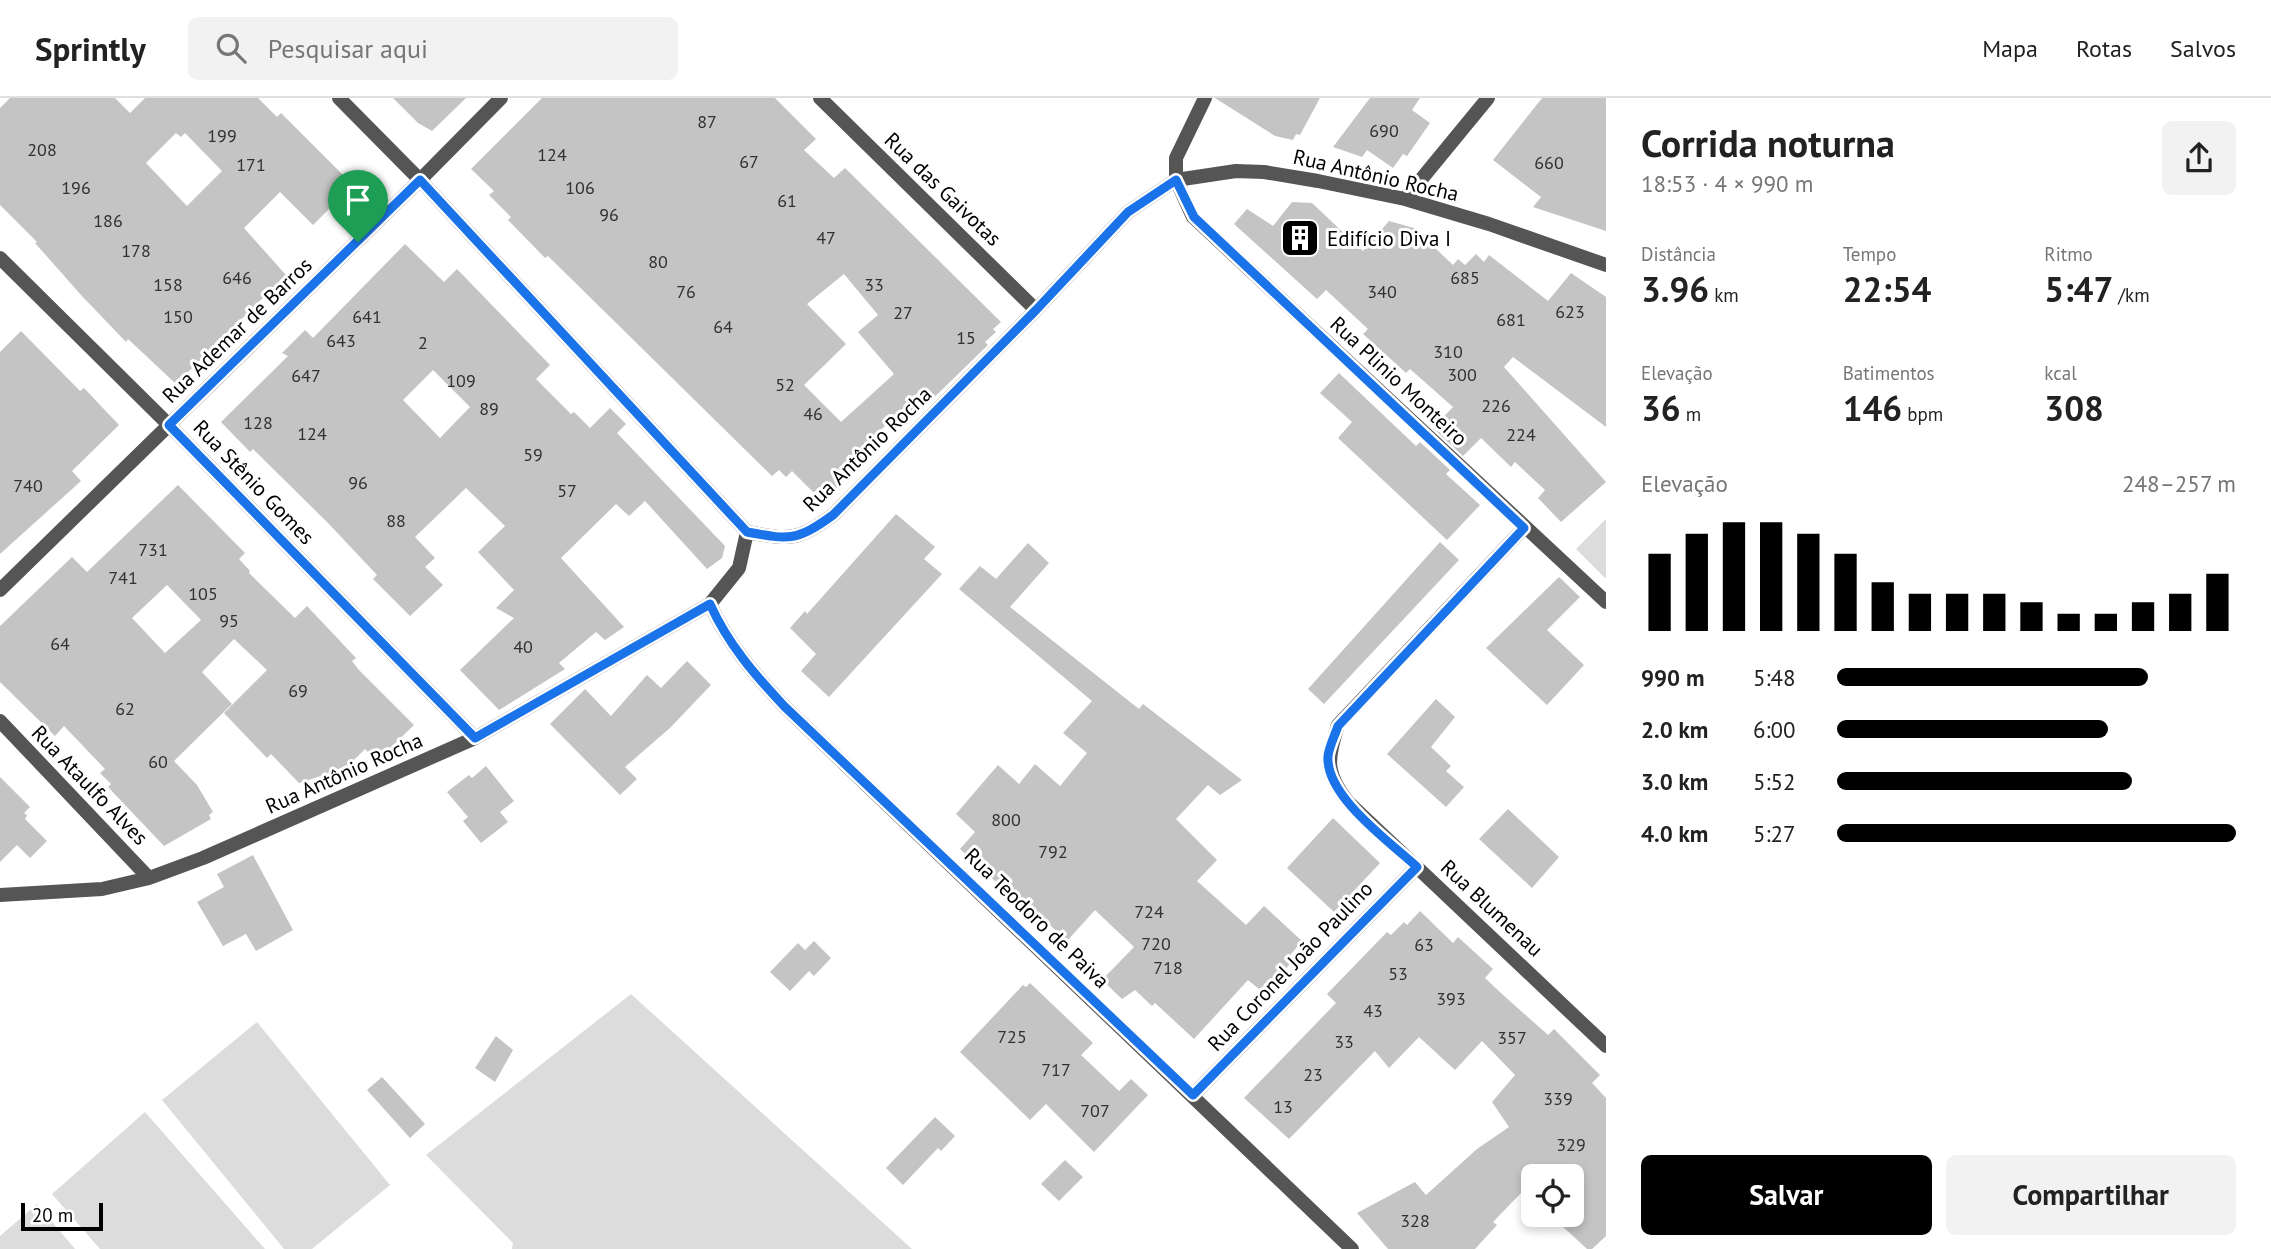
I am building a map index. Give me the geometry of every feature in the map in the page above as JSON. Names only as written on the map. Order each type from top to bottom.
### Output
[{"type":"street","points":[[338,98],[420,180],[747,532]]},
{"type":"street","name":"Rua Ademar de Barros","points":[[0,590],[420,180],[500,98]]},
{"type":"street","name":"Rua das Gaivotas","points":[[820,98],[1036,310]]},
{"type":"street","points":[[1176,180],[1176,158],[1205,98]]},
{"type":"street","points":[[1405,199],[1488,98]]},
{"type":"street","name":"Rua Antônio Rocha","points":[[0,895],[102,889],[149,878],[203,858],[475,738],[710,604],[739,568],[747,532],[778,538],[796,537],[833,515],[1036,310],[1128,212],[1176,180],[1236,171],[1264,172],[1405,199],[1489,224],[1606,265]]},
{"type":"street","name":"Rua Plinio Monteiro","points":[[1176,180],[1194,217],[1606,602]]},
{"type":"street","name":"Rua Stênio Gomes","points":[[0,258],[169,425],[475,738]]},
{"type":"street","name":"Rua Blumenau","points":[[1524,528],[1338,726],[1328,757],[1334,785],[1348,802],[1606,1046]]},
{"type":"street","name":"Rua Teodoro de Paiva","points":[[710,604],[724,634],[784,706],[1352,1249]]},
{"type":"street","name":"Rua Ataulfo Alves","points":[[0,721],[149,878]]},
{"type":"street","name":"Rua Coronel João Paulino","points":[[1193,1095],[1417,867]]},
{"type":"shaded area","points":[[1606,519],[1606,579],[1576,549]]},
{"type":"shaded area","points":[[631,994],[912,1249],[512,1249],[513,1243],[426,1155]]},
{"type":"shaded area","points":[[257,1022],[390,1185],[312,1249],[284,1249],[162,1100]]},
{"type":"shaded area","points":[[145,1112],[265,1249],[100,1249],[52,1194]]},
{"type":"shaded area","points":[[37,1204],[75,1249],[0,1249],[0,1236]]},
{"type":"building","points":[[10,98],[115,98],[130,113],[145,98],[258,98],[277,117],[281,113],[353,185],[313,225],[280,192],[244,228],[286,275],[176,384],[128,339],[126,342],[81,295],[35,243],[37,242],[0,205],[0,108]],"holes":[[[176,133],[181,137],[185,133],[222,171],[187,206],[146,163]]]},
{"type":"building","points":[[393,98],[466,98],[432,131],[418,123]]},
{"type":"building","points":[[542,98],[775,98],[816,139],[804,150],[834,178],[845,168],[1001,322],[993,329],[996,332],[985,342],[988,345],[917,414],[914,412],[896,431],[888,423],[846,464],[853,471],[823,502],[792,471],[786,477],[779,470],[772,476],[548,256],[545,258],[508,220],[511,217],[489,195],[494,191],[471,169]],"holes":[[[844,274],[878,315],[858,332],[894,374],[841,422],[804,385],[846,344],[807,304]]]},
{"type":"building","points":[[1215,98],[1320,98],[1300,135],[1296,134],[1293,140],[1275,136]]},
{"type":"building","points":[[1370,98],[1420,98],[1412,110],[1430,123],[1407,156],[1403,154],[1393,168],[1367,150],[1362,157],[1333,147]]},
{"type":"building","points":[[1542,98],[1606,98],[1606,231],[1533,207],[1541,197],[1493,160]]},
{"type":"building","points":[[1292,202],[1312,203],[1363,251],[1389,221],[1414,228],[1453,265],[1458,259],[1465,265],[1476,254],[1484,262],[1489,255],[1548,301],[1571,273],[1606,297],[1606,427],[1513,357],[1504,367],[1606,482],[1561,522],[1538,498],[1545,490],[1515,462],[1511,467],[1481,438],[1463,456],[1433,428],[1453,407],[1410,369],[1406,373],[1363,334],[1368,329],[1326,290],[1317,299],[1234,224],[1247,209],[1273,226]]},
{"type":"building","points":[[405,244],[444,282],[457,269],[550,365],[536,379],[571,414],[574,412],[590,428],[610,408],[626,424],[617,433],[725,546],[722,558],[707,569],[645,501],[629,516],[616,504],[561,558],[624,627],[605,640],[596,632],[559,663],[565,669],[499,710],[460,670],[514,618],[496,608],[514,590],[478,552],[505,526],[466,488],[415,537],[435,558],[425,567],[443,585],[410,616],[373,579],[377,575],[328,523],[253,449],[250,452],[221,422],[288,356],[282,353],[305,330],[313,338]],"holes":[[[433,370],[470,407],[440,438],[403,400]]]},
{"type":"building","points":[[21,331],[80,391],[84,388],[119,425],[72,471],[81,481],[0,554],[0,352]]},
{"type":"building","points":[[1339,373],[1416,446],[1420,442],[1450,470],[1446,474],[1480,505],[1447,540],[1338,438],[1352,422],[1320,393]]},
{"type":"building","points":[[178,485],[245,553],[239,559],[249,573],[295,618],[307,606],[356,658],[352,661],[358,669],[414,725],[377,761],[365,749],[346,768],[299,783],[271,754],[267,758],[224,713],[267,670],[234,639],[202,672],[232,704],[174,761],[197,785],[213,812],[209,815],[211,819],[164,846],[108,787],[111,784],[100,773],[105,769],[64,726],[55,736],[0,682],[0,626],[72,557],[87,572]],"holes":[[[167,585],[201,620],[165,653],[132,618]]]},
{"type":"building","points":[[896,514],[935,547],[924,559],[942,574],[829,697],[801,671],[816,654],[790,628],[805,611],[807,614]]},
{"type":"building","points":[[1440,542],[1459,560],[1324,704],[1308,689]]},
{"type":"building","points":[[1028,543],[1049,563],[1010,607],[1139,709],[1143,704],[1242,780],[1220,795],[1208,785],[1176,819],[1217,860],[1197,881],[1246,925],[1264,906],[1302,941],[1286,960],[1290,964],[1264,993],[1248,980],[1194,1039],[1155,1003],[1152,1006],[1135,990],[1122,999],[1102,980],[1134,947],[1095,910],[1067,941],[1038,914],[1040,922],[960,849],[975,832],[956,814],[998,765],[1019,784],[1035,764],[1060,786],[1087,753],[1063,733],[1092,701],[959,589],[980,566],[996,579]]},
{"type":"building","points":[[1559,577],[1580,597],[1547,630],[1584,665],[1547,705],[1486,648]]},
{"type":"building","points":[[687,661],[711,685],[670,728],[625,767],[637,779],[620,795],[550,724],[585,689],[611,716],[647,675],[661,688]]},
{"type":"building","points":[[1436,699],[1455,717],[1431,747],[1451,766],[1446,771],[1464,787],[1446,807],[1387,754]]},
{"type":"building","points":[[486,766],[514,801],[500,812],[508,822],[481,843],[463,821],[468,817],[447,792],[469,775],[472,778]]},
{"type":"building","points":[[0,777],[30,807],[24,813],[27,815],[25,819],[47,841],[30,858],[17,845],[0,862]]},
{"type":"building","points":[[1508,809],[1559,857],[1532,888],[1479,839]]},
{"type":"building","points":[[1333,818],[1380,863],[1334,912],[1287,868]]},
{"type":"building","points":[[253,855],[293,930],[256,951],[246,934],[223,946],[197,902],[224,887],[217,874]]},
{"type":"building","points":[[1420,911],[1453,943],[1458,937],[1493,969],[1485,978],[1548,1035],[1554,1029],[1600,1075],[1592,1083],[1606,1098],[1606,1236],[1592,1249],[1587,1249],[1563,1227],[1584,1227],[1584,1164],[1521,1164],[1521,1193],[1493,1222],[1497,1225],[1475,1249],[1388,1249],[1357,1213],[1415,1182],[1426,1195],[1477,1149],[1509,1127],[1492,1102],[1515,1075],[1482,1041],[1455,1070],[1419,1037],[1389,1068],[1375,1051],[1289,1139],[1244,1098],[1336,1003],[1327,994],[1387,932],[1391,935],[1404,922],[1407,925]]},
{"type":"building","points":[[814,941],[831,958],[814,976],[809,971],[790,991],[770,972],[798,943],[805,950]]},
{"type":"building","points":[[1030,983],[1093,1043],[1081,1055],[1119,1091],[1131,1079],[1148,1095],[1094,1152],[1046,1104],[1030,1120],[960,1052],[1023,985],[1026,987]]},
{"type":"building","points":[[496,1036],[513,1050],[495,1082],[475,1068]]},
{"type":"building","points":[[382,1077],[425,1124],[410,1138],[367,1090]]},
{"type":"building","points":[[935,1117],[955,1136],[941,1151],[938,1148],[903,1185],[886,1168]]},
{"type":"building","points":[[1065,1160],[1083,1177],[1059,1201],[1041,1184]]},
{"type":"place","name":"Edifício Diva I","points":[[1300,238]]},
{"type":"route","points":[[420,180],[747,532],[778,538],[796,537],[812,530],[853,497],[1128,212],[1176,180],[1194,217],[1524,528],[1338,726],[1328,757],[1334,785],[1348,802],[1417,867],[1193,1095],[784,706],[724,634],[710,604],[475,738],[169,425],[358,242],[420,180]]}]
